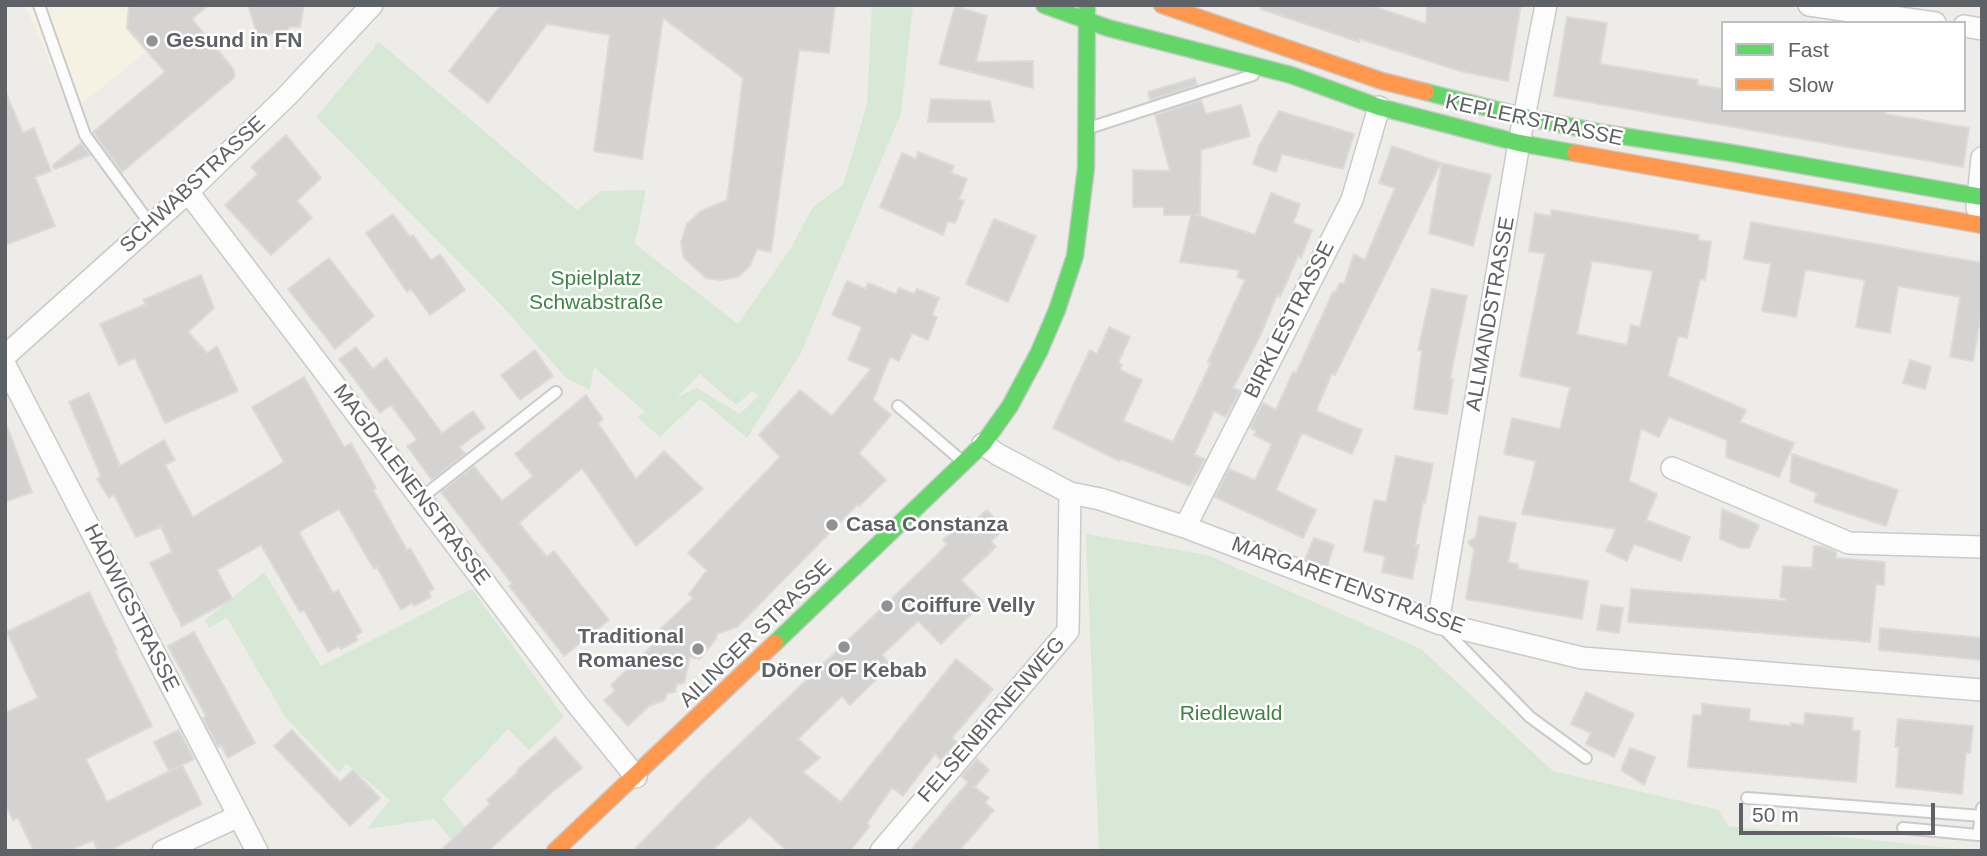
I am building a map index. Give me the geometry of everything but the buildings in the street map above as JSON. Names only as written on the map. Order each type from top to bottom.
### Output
[{"type":"street","name":"SCHWABSTRASSE","points":[[5,356],[188,192],[286,96],[372,5]]},
{"type":"street","name":"KEPLERSTRASSE","points":[[1044,5],[1087,13],[1127,33],[1291,75],[1379,107],[1520,143],[1978,225]]},
{"type":"street","name":"KEPLERSTRASSE","points":[[1162,5],[1382,81],[1525,117],[1603,133],[1980,197]]},
{"type":"street","name":"ALLMANDSTRASSE","points":[[1438,623],[1546,5]]},
{"type":"street","points":[[1809,5],[1921,21]]},
{"type":"street","name":"AILINGER STRASSE","points":[[555,851],[964,463],[983,444],[1010,406],[1039,352],[1057,310],[1075,256],[1086,168],[1087,13]]},
{"type":"street","name":"BIRKLESTRASSE","points":[[1185,527],[1352,200],[1379,107]]},
{"type":"street","points":[[1978,225],[1982,158]]},
{"type":"street","name":"MAGDALENENSTRASSE","points":[[188,192],[576,703],[636,777]]},
{"type":"street","name":"HADWIGSTRASSE","points":[[5,365],[257,851]]},
{"type":"street","name":"MARGARETENSTRASSE","points":[[983,444],[996,454],[1070,493],[1100,499],[1185,527],[1438,623],[1582,657],[1982,690]]},
{"type":"street","points":[[1672,468],[1849,543],[1982,547]]},
{"type":"street","name":"FELSENBIRNENWEG","points":[[881,851],[1068,631],[1070,493]]},
{"type":"street","points":[[163,851],[239,816]]},
{"type":"lane","points":[[39,5],[85,135],[151,225]]},
{"type":"lane","points":[[1087,129],[1249,75],[1291,75]]},
{"type":"lane","points":[[421,498],[556,392]]},
{"type":"lane","points":[[898,406],[964,463]]},
{"type":"lane","points":[[1438,623],[1530,717],[1587,758]]},
{"type":"lane","points":[[1747,799],[1981,816]]},
{"type":"lane","points":[[1903,828],[1978,835],[1982,808]]},
{"type":"shaded area","points":[[25,5],[205,5],[71,112]]},
{"type":"green space","name":"Spielplatz Schwabstraße","points":[[872,5],[913,5],[901,113],[801,353],[747,438],[700,399],[660,437],[637,417],[645,412],[594,367],[590,390],[566,378],[503,307],[316,117],[375,47],[375,43],[377,45],[379,42],[577,210],[601,191],[646,190],[635,244],[738,324],[791,248],[813,207],[843,185],[867,104]],"holes":[[[700,374],[736,405],[752,391],[759,395],[740,414],[697,388],[677,397]]]},
{"type":"green space","name":"Riedlewald","points":[[1086,534],[1207,555],[1421,649],[1553,771],[1719,810],[1728,826],[1961,851],[1099,851]]},
{"type":"green space","points":[[264,572],[321,666],[472,589],[564,717],[529,750],[508,729],[442,799],[482,847],[461,851],[434,819],[367,829],[390,800],[346,763],[339,773],[286,718],[227,618],[209,628],[205,620]]},
{"type":"traffic: fast","points":[[1044,5],[1108,28],[1291,75],[1379,107],[1519,143],[1575,153]]},
{"type":"traffic: fast","points":[[775,643],[983,444],[1010,406],[1039,352],[1057,310],[1075,256],[1086,168],[1087,5]]},
{"type":"traffic: fast","points":[[1426,92],[1603,133],[1982,197]]},
{"type":"traffic: slow","points":[[1162,5],[1382,81],[1426,92]]},
{"type":"traffic: slow","points":[[1575,153],[1982,225]]},
{"type":"traffic: slow","points":[[555,851],[775,643]]},
{"type":"place","name":"Gesund in FN","points":[[152,41]]},
{"type":"place","name":"Casa Constanza","points":[[832,525]]},
{"type":"place","name":"Coiffure Velly","points":[[887,606]]},
{"type":"place","name":"Döner OF Kebab","points":[[844,647]]},
{"type":"place","name":"Traditional Romanesc","points":[[698,649]]}]
